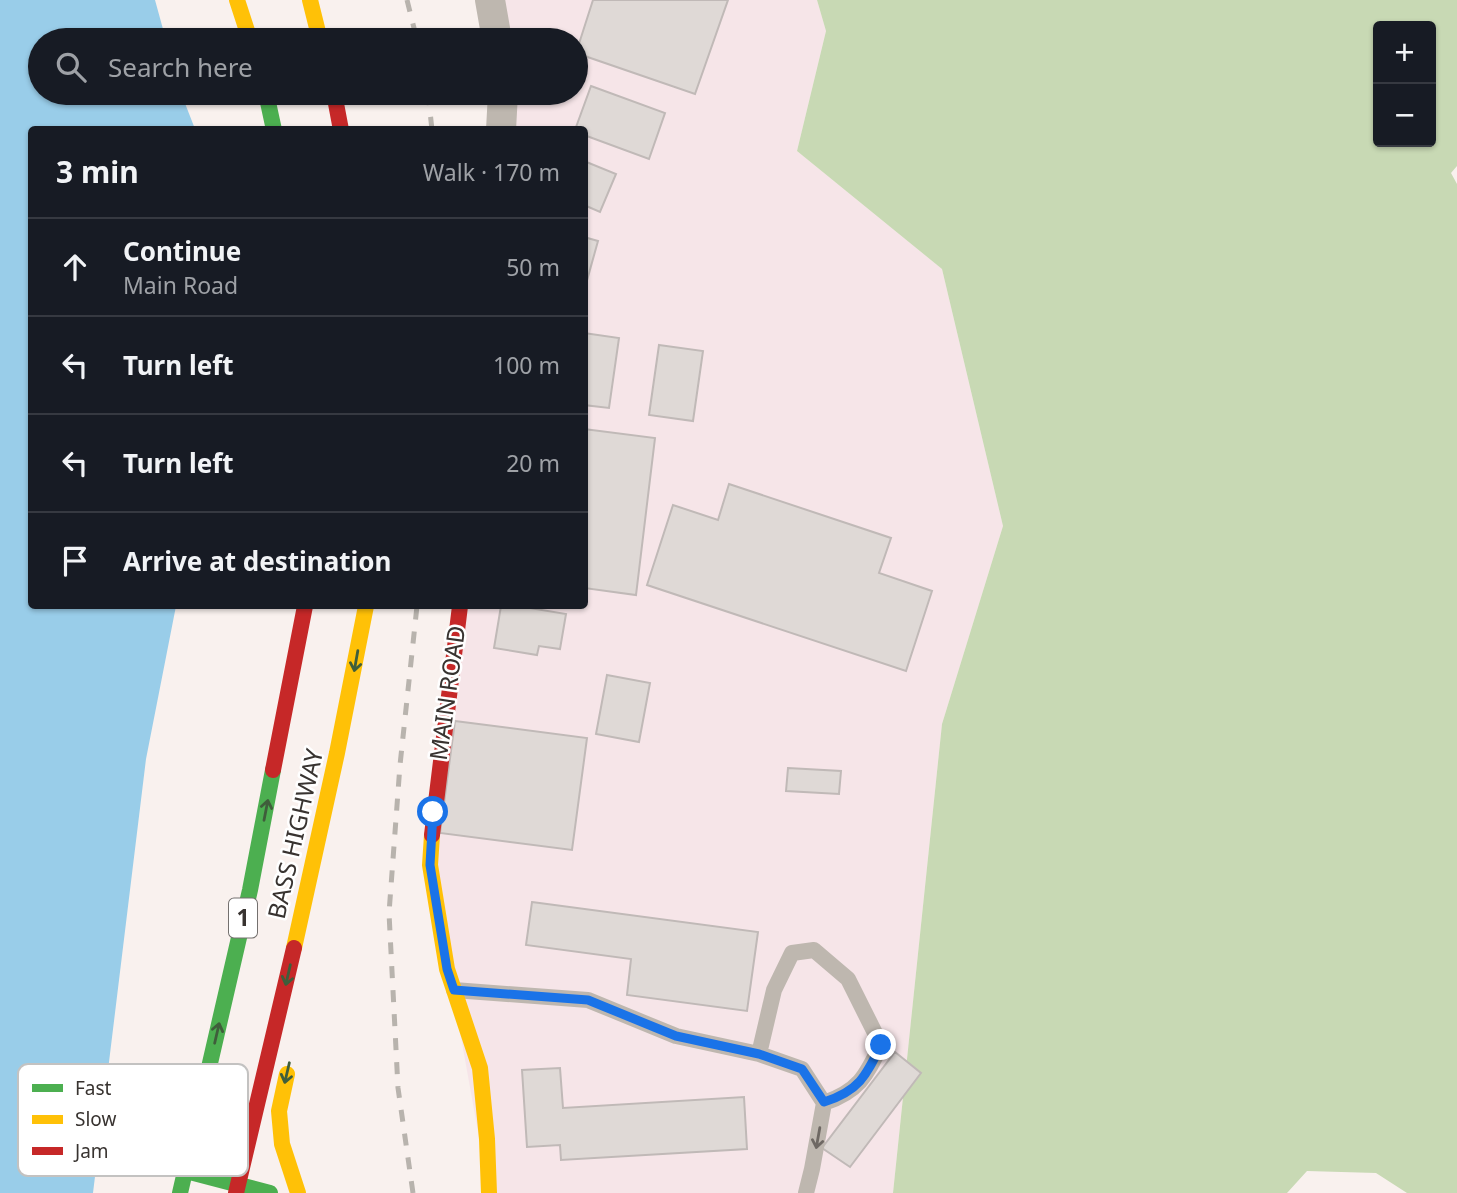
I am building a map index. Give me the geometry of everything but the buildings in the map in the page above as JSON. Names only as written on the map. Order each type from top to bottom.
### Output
[{"type":"main road","points":[[237,0],[246,28]]},
{"type":"main road","points":[[310,0],[317,28]]},
{"type":"main road","points":[[269,105],[273,126]]},
{"type":"main road","points":[[336,105],[340,126]]},
{"type":"main road","name":"BASS HIGHWAY","points":[[210,1064],[250,890],[304,609]]},
{"type":"main road","name":"BASS HIGHWAY","points":[[248,1142],[346,716],[365,609]]},
{"type":"main road","name":"MAIN ROAD","points":[[460,609],[433,812],[430,865],[447,969],[480,1068],[489,1193]]},
{"type":"main road","points":[[304,977],[309,884]]},
{"type":"main road","points":[[291,1057],[279,1111],[282,1144],[298,1193]]},
{"type":"main road","name":"BASS HIGHWAY","points":[[180,1193],[185,1176]]},
{"type":"main road","points":[[200,1176],[237,1189],[270,1193]]},
{"type":"street","points":[[489,0],[494,28]]},
{"type":"street","points":[[500,126],[502,105]]},
{"type":"lane","points":[[759,1054],[774,990],[792,953],[814,950],[848,979],[881,1045],[867,1075],[841,1097],[824,1102]]},
{"type":"lane","points":[[454,990],[588,1000],[676,1036],[759,1054],[802,1069],[824,1102],[806,1193]]},
{"type":"shaded area","points":[[490,0],[817,0],[826,31],[797,151],[942,269],[1003,526],[942,724],[893,1193],[489,1193],[430,865],[460,609],[588,609],[588,126],[501,126],[502,105],[588,105],[588,28],[495,28]]},
{"type":"green space","points":[[817,0],[1457,0],[1457,166],[1451,173],[1457,184],[1457,1193],[1407,1193],[1376,1173],[1307,1171],[1287,1193],[893,1193],[942,724],[1003,526],[942,269],[797,151],[826,31]]},
{"type":"water","points":[[0,0],[155,0],[163,28],[28,28],[28,105],[186,105],[194,126],[28,126],[28,609],[175,609],[146,759],[109,1064],[18,1064],[18,1176],[95,1176],[93,1193],[0,1193]]},
{"type":"railway","points":[[407,0],[414,28]]},
{"type":"railway","points":[[429,105],[432,126]]},
{"type":"railway","points":[[413,1193],[398,1088],[389,913],[400,765],[417,609]]},
{"type":"traffic: fast","points":[[269,105],[273,126]]},
{"type":"traffic: fast","points":[[210,1064],[250,890],[273,770]]},
{"type":"traffic: fast","points":[[180,1193],[184,1176]]},
{"type":"traffic: fast","points":[[205,1176],[270,1193]]},
{"type":"traffic: slow","points":[[237,0],[246,28]]},
{"type":"traffic: slow","points":[[310,0],[317,28]]},
{"type":"traffic: slow","points":[[294,948],[365,609]]},
{"type":"traffic: slow","points":[[432,835],[430,865],[447,969],[480,1068],[489,1193]]},
{"type":"traffic: slow","points":[[287,1074],[279,1111],[282,1144],[298,1193]]},
{"type":"traffic: jam","points":[[336,105],[340,126]]},
{"type":"traffic: jam","points":[[273,770],[304,609]]},
{"type":"traffic: jam","points":[[432,835],[460,609]]},
{"type":"traffic: jam","points":[[248,1142],[294,948]]},
{"type":"traffic: jam","points":[[236,1193],[240,1176]]},
{"type":"route","points":[[433,812],[430,865],[447,969],[454,990],[588,1000],[676,1036],[759,1054],[802,1069],[824,1102],[841,1097],[867,1075],[881,1045]]}]
